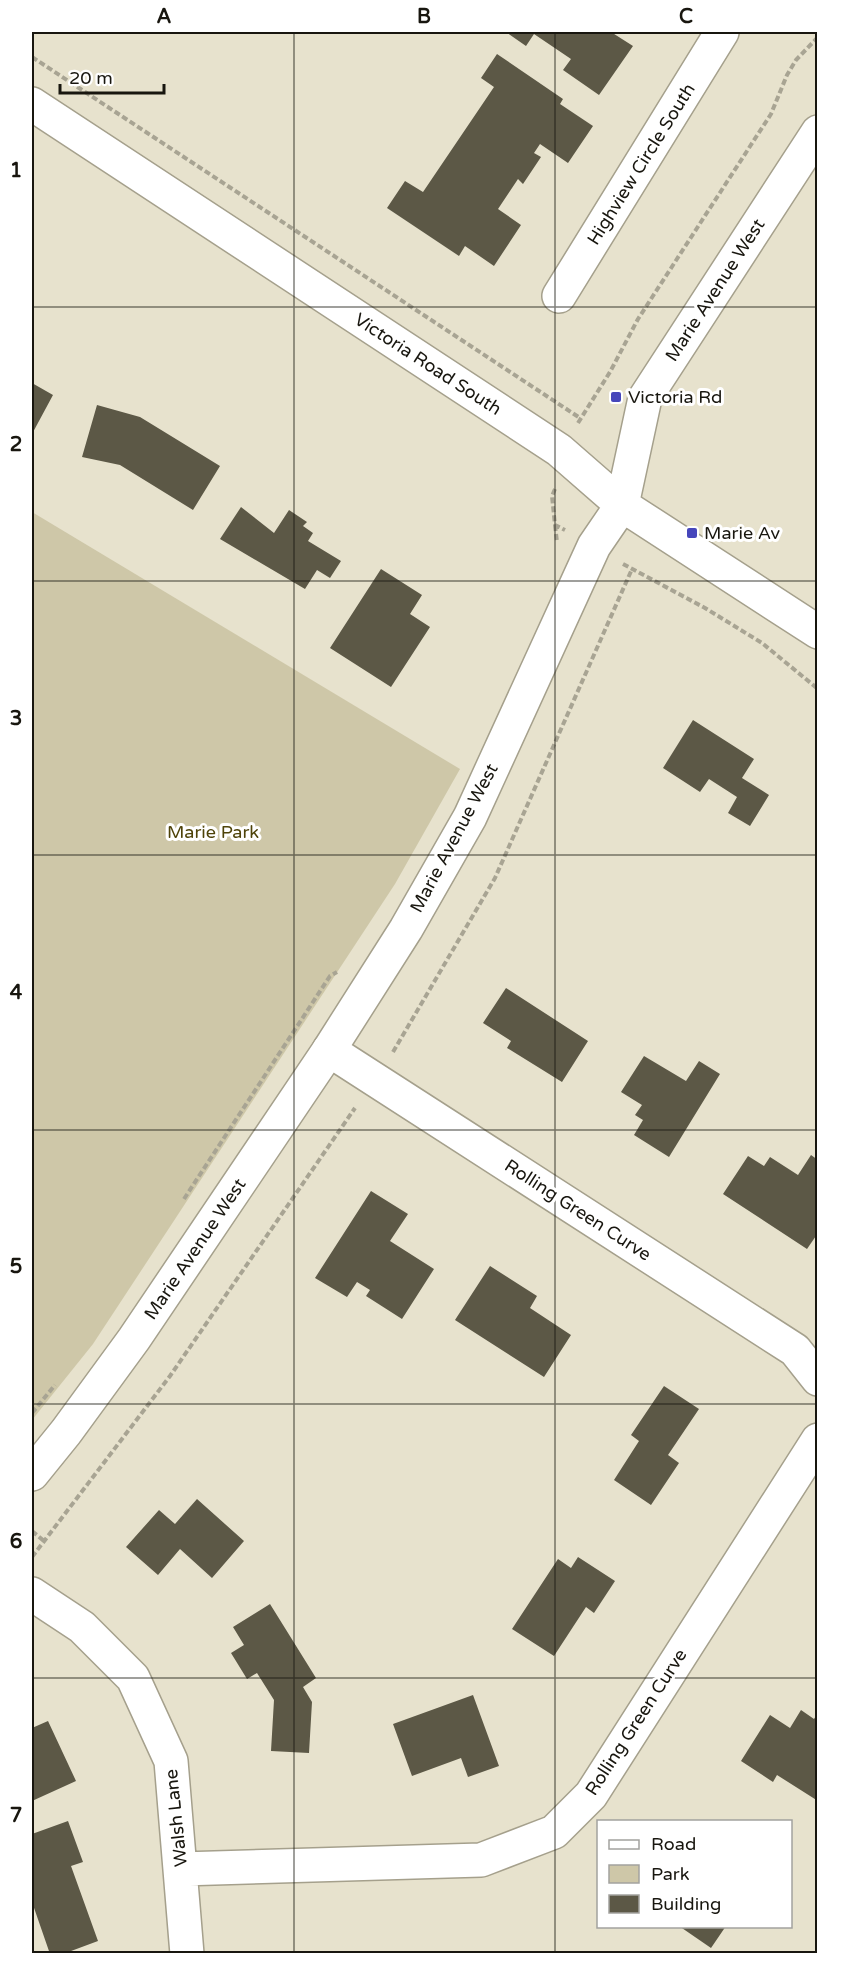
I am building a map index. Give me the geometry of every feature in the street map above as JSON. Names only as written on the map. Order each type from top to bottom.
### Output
[{"type":"street","name":"Highview Circle South","points":[[559,296],[722,32]]},
{"type":"street","name":"Victoria Road South","points":[[32,104],[559,450],[622,505],[818,632]]},
{"type":"street","name":"Marie Avenue West","points":[[32,1473],[66,1432],[134,1340],[329,1050],[406,929],[470,817],[594,546],[622,505],[645,398],[818,132]]},
{"type":"street","name":"Rolling Green Curve","points":[[329,1050],[795,1350],[818,1379]]},
{"type":"street","name":"Rolling Green Curve","points":[[181,1869],[481,1860],[554,1832],[591,1794],[818,1440]]},
{"type":"street","name":"Walsh Lane","points":[[32,1594],[82,1627],[132,1678],[171,1761],[187,1953]]},
{"type":"path","points":[[32,57],[580,418],[610,372],[638,319],[771,114],[787,75],[796,60],[818,38]]},
{"type":"path","points":[[555,525],[558,546]]},
{"type":"path","points":[[632,569],[705,608],[762,644],[818,688]]},
{"type":"path","points":[[181,1203],[330,976],[340,970]]},
{"type":"path","points":[[32,1413],[61,1377]]},
{"type":"path","points":[[32,1531],[44,1541]]},
{"type":"green space","name":"Marie Park","points":[[32,512],[460,769],[395,884],[93,1344],[32,1420]]},
{"type":"building","points":[[506,32],[611,32],[633,46],[599,95],[563,70],[571,59],[534,34],[526,46]]},
{"type":"building","points":[[497,54],[563,99],[560,104],[593,126],[568,163],[540,144],[534,153],[541,157],[523,184],[518,179],[498,209],[521,225],[494,266],[465,246],[459,256],[387,208],[405,181],[423,192],[494,87],[481,78]]},
{"type":"building","points":[[32,383],[53,395],[32,434]]},
{"type":"building","points":[[97,405],[140,417],[220,466],[193,510],[120,465],[82,457]]},
{"type":"building","points":[[241,507],[274,533],[289,510],[307,522],[303,526],[313,533],[308,541],[341,561],[330,578],[317,570],[305,589],[220,539]]},
{"type":"building","points":[[381,569],[422,595],[410,614],[430,627],[391,687],[330,648]]},
{"type":"building","points":[[693,720],[754,759],[742,778],[769,795],[750,826],[728,813],[737,797],[709,779],[700,792],[663,768]]},
{"type":"building","points":[[506,988],[588,1041],[562,1082],[507,1048],[511,1041],[483,1023]]},
{"type":"building","points":[[644,1056],[686,1081],[699,1061],[720,1074],[669,1157],[634,1135],[643,1120],[635,1115],[642,1105],[621,1092]]},
{"type":"building","points":[[811,1155],[818,1160],[818,1233],[807,1249],[723,1194],[748,1156],[764,1166],[770,1157],[798,1175]]},
{"type":"building","points":[[371,1191],[408,1214],[390,1241],[434,1269],[402,1319],[366,1296],[370,1290],[357,1282],[347,1297],[315,1278]]},
{"type":"building","points":[[490,1266],[537,1296],[530,1308],[571,1335],[544,1377],[455,1320]]},
{"type":"building","points":[[664,1386],[699,1409],[668,1455],[679,1463],[651,1505],[614,1480],[639,1441],[631,1435]]},
{"type":"building","points":[[197,1499],[244,1541],[212,1578],[180,1549],[158,1575],[126,1547],[159,1510],[175,1524]]},
{"type":"building","points":[[578,1557],[615,1581],[594,1613],[586,1607],[554,1656],[512,1629],[558,1559],[571,1568]]},
{"type":"building","points":[[270,1604],[316,1678],[303,1687],[312,1702],[309,1753],[271,1751],[274,1700],[257,1673],[247,1679],[231,1653],[244,1645],[233,1627]]},
{"type":"building","points":[[473,1695],[499,1766],[468,1777],[461,1758],[412,1776],[393,1724]]},
{"type":"building","points":[[801,1710],[814,1719],[818,1713],[818,1801],[777,1775],[773,1782],[741,1761],[770,1715],[790,1728]]},
{"type":"building","points":[[48,1721],[76,1781],[32,1801],[32,1728]]},
{"type":"building","points":[[68,1821],[83,1862],[71,1866],[98,1941],[63,1954],[50,1954],[32,1902],[32,1834]]},
{"type":"building","points":[[682,1928],[725,1928],[711,1948]]},
{"type":"place","name":"Victoria Rd","points":[[616,397]]},
{"type":"place","name":"Marie Av","points":[[692,533]]}]
